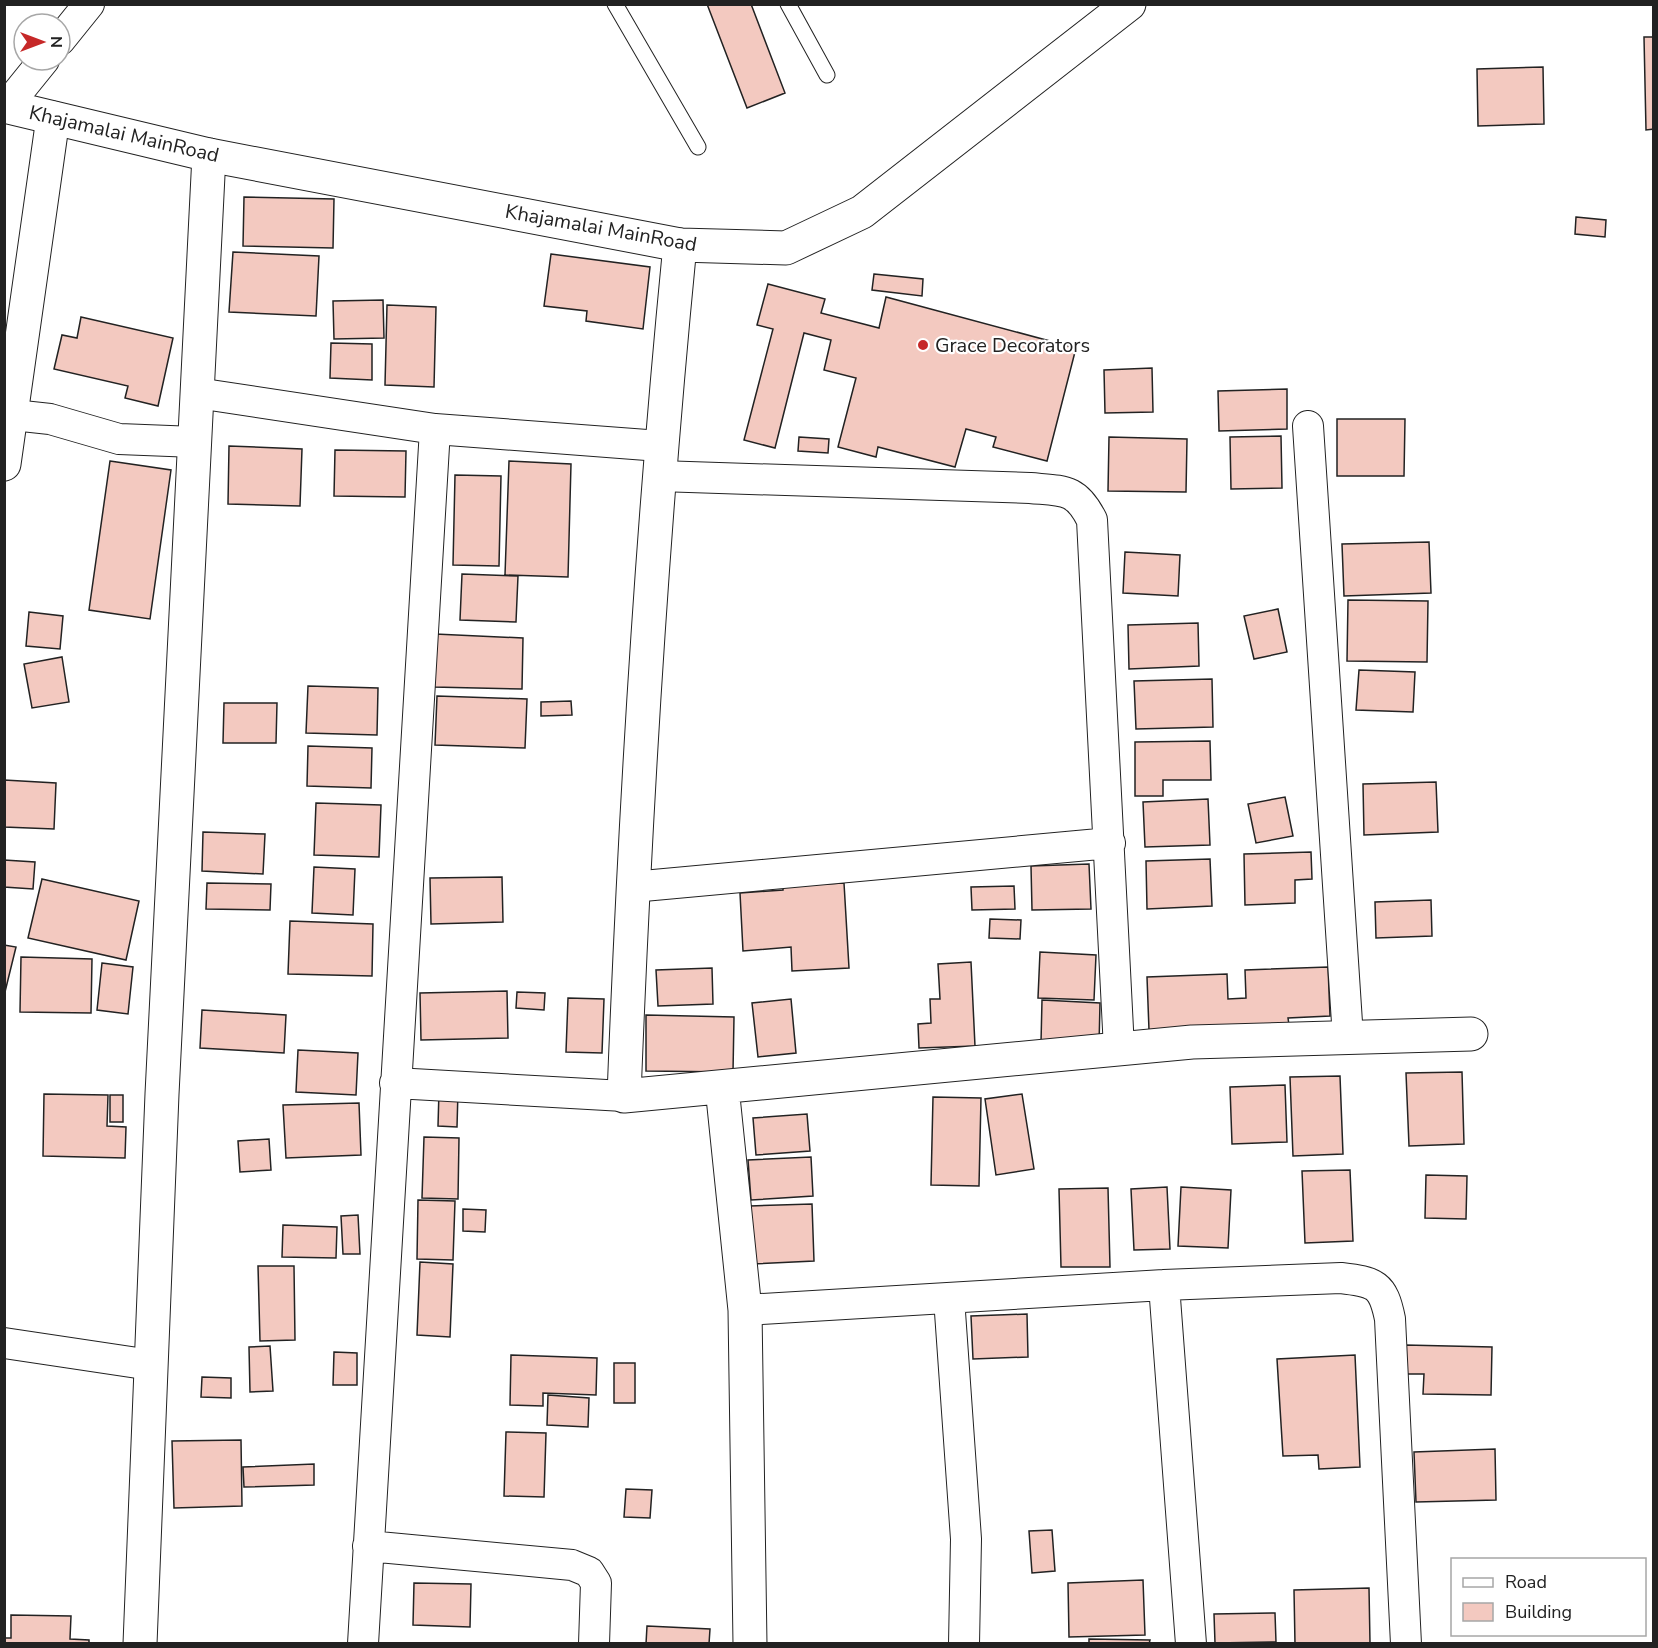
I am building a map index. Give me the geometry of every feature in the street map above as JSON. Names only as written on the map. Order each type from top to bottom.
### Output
[{"type":"street","points":[[72,26],[90,4]]},
{"type":"street","name":"Khajamalai MainRoad","points":[[5,106],[209,155],[680,245],[786,248],[862,212],[1128,4]]},
{"type":"street","points":[[5,106],[34,72]]},
{"type":"street","points":[[4,464],[8,415],[53,118]]},
{"type":"street","points":[[140,1644],[151,1365],[209,155]]},
{"type":"street","points":[[624,1096],[632,887],[659,461],[680,245]]},
{"type":"street","points":[[197,393],[659,461],[1063,491],[1082,501],[1092,520],[1119,1049]]},
{"type":"street","points":[[8,415],[50,419],[119,440],[195,442]]},
{"type":"street","points":[[1308,426],[1348,1038]]},
{"type":"street","points":[[363,1644],[435,429]]},
{"type":"street","points":[[632,887],[1110,843]]},
{"type":"street","points":[[395,1083],[624,1096],[1192,1042],[1471,1034]]},
{"type":"street","points":[[722,1087],[745,1310],[750,1644]]},
{"type":"street","points":[[745,1310],[1164,1285],[1341,1278],[1368,1281],[1385,1295],[1390,1319],[1406,1644]]},
{"type":"street","points":[[1164,1285],[1191,1644]]},
{"type":"street","points":[[949,1298],[966,1539],[964,1644]]},
{"type":"street","points":[[4,1343],[151,1365]]},
{"type":"street","points":[[368,1546],[572,1565],[589,1572],[596,1583],[594,1644]]},
{"type":"lane","points":[[615,4],[698,147]]},
{"type":"lane","points":[[788,4],[827,75]]},
{"type":"building","points":[[707,4],[751,4],[785,93],[747,108]]},
{"type":"building","points":[[1644,37],[1654,37],[1654,129],[1646,130]]},
{"type":"building","points":[[1543,67],[1544,124],[1478,126],[1477,69]]},
{"type":"building","points":[[244,197],[334,199],[333,248],[243,246]]},
{"type":"building","points":[[1576,217],[1606,220],[1605,237],[1575,234]]},
{"type":"building","points":[[233,252],[319,256],[316,316],[229,312]]},
{"type":"building","points":[[551,254],[650,267],[643,329],[586,321],[587,311],[544,306]]},
{"type":"building","points":[[874,274],[923,279],[922,296],[872,290]]},
{"type":"building","points":[[768,284],[825,299],[821,313],[879,328],[886,297],[1076,348],[1047,461],[993,447],[996,437],[966,429],[955,467],[878,447],[876,457],[838,447],[856,378],[824,370],[831,340],[804,333],[775,448],[744,440],[773,329],[757,325]]},
{"type":"building","points":[[383,300],[384,338],[334,339],[333,301]]},
{"type":"building","points":[[387,305],[436,307],[434,387],[385,385]]},
{"type":"building","points":[[81,317],[173,338],[158,406],[125,398],[128,386],[54,369],[62,335],[77,338]]},
{"type":"building","points":[[331,343],[372,344],[372,380],[330,378]]},
{"type":"building","points":[[1152,368],[1153,412],[1105,413],[1104,370]]},
{"type":"building","points":[[1287,389],[1287,429],[1219,431],[1218,391]]},
{"type":"building","points":[[1337,419],[1405,419],[1404,476],[1337,476]]},
{"type":"building","points":[[1281,436],[1282,488],[1231,489],[1230,437]]},
{"type":"building","points":[[799,437],[829,439],[828,453],[798,451]]},
{"type":"building","points":[[1109,437],[1187,439],[1186,492],[1108,491]]},
{"type":"building","points":[[229,446],[302,449],[300,506],[228,504]]},
{"type":"building","points":[[335,450],[406,451],[405,497],[334,496]]},
{"type":"building","points":[[110,461],[171,470],[150,619],[89,610]]},
{"type":"building","points":[[509,461],[571,464],[568,577],[505,575]]},
{"type":"building","points":[[455,475],[501,476],[499,566],[453,565]]},
{"type":"building","points":[[1429,542],[1431,593],[1344,596],[1342,544]]},
{"type":"building","points":[[1125,552],[1180,555],[1178,596],[1123,593]]},
{"type":"building","points":[[462,574],[518,576],[516,622],[460,620]]},
{"type":"building","points":[[1348,600],[1428,601],[1427,662],[1347,661]]},
{"type":"building","points":[[1278,609],[1287,652],[1254,659],[1244,616]]},
{"type":"building","points":[[29,612],[63,616],[60,649],[26,646]]},
{"type":"building","points":[[1198,623],[1199,666],[1129,669],[1128,625]]},
{"type":"building","points":[[435,634],[523,638],[522,689],[433,687]]},
{"type":"building","points":[[62,657],[69,702],[32,708],[24,664]]},
{"type":"building","points":[[1359,670],[1415,672],[1413,712],[1356,710]]},
{"type":"building","points":[[1212,679],[1213,727],[1136,729],[1134,681]]},
{"type":"building","points":[[308,686],[378,688],[377,735],[306,733]]},
{"type":"building","points":[[437,696],[527,699],[525,748],[435,745]]},
{"type":"building","points":[[571,701],[572,715],[541,716],[541,702]]},
{"type":"building","points":[[224,703],[277,703],[276,743],[223,743]]},
{"type":"building","points":[[1210,741],[1211,780],[1163,780],[1163,796],[1135,796],[1135,742]]},
{"type":"building","points":[[308,746],[372,748],[371,788],[307,786]]},
{"type":"building","points":[[4,780],[56,783],[54,829],[4,827]]},
{"type":"building","points":[[1436,782],[1438,832],[1364,835],[1363,784]]},
{"type":"building","points":[[1285,797],[1293,836],[1256,843],[1248,804]]},
{"type":"building","points":[[1208,799],[1210,845],[1145,847],[1143,802]]},
{"type":"building","points":[[316,803],[381,805],[379,857],[314,855]]},
{"type":"building","points":[[203,832],[265,834],[263,874],[202,871]]},
{"type":"building","points":[[1311,852],[1312,879],[1295,880],[1295,903],[1245,905],[1244,854]]},
{"type":"building","points":[[1210,859],[1212,906],[1147,909],[1146,861]]},
{"type":"building","points":[[4,860],[35,862],[33,889],[4,887]]},
{"type":"building","points":[[1089,864],[1091,909],[1032,910],[1031,866]]},
{"type":"building","points":[[314,867],[355,869],[353,915],[312,913]]},
{"type":"building","points":[[502,877],[503,922],[431,924],[430,878]]},
{"type":"building","points":[[42,879],[139,901],[126,960],[28,938]]},
{"type":"building","points":[[207,883],[271,884],[270,910],[206,909]]},
{"type":"building","points":[[844,883],[849,968],[792,971],[791,947],[743,951],[740,893],[783,890],[783,886]]},
{"type":"building","points":[[1014,886],[1015,909],[972,910],[971,887]]},
{"type":"building","points":[[1431,900],[1432,936],[1376,938],[1375,902]]},
{"type":"building","points":[[990,919],[1021,920],[1020,939],[989,938]]},
{"type":"building","points":[[290,921],[373,924],[372,976],[288,974]]},
{"type":"building","points":[[4,945],[16,947],[4,996]]},
{"type":"building","points":[[1040,952],[1096,955],[1094,1000],[1038,998]]},
{"type":"building","points":[[21,957],[92,959],[91,1013],[20,1012]]},
{"type":"building","points":[[971,962],[975,1046],[919,1048],[918,1024],[931,1023],[930,999],[940,999],[938,964]]},
{"type":"building","points":[[102,963],[133,967],[128,1014],[97,1010]]},
{"type":"building","points":[[1328,967],[1330,1016],[1288,1018],[1289,1025],[1149,1030],[1147,977],[1227,974],[1228,999],[1246,998],[1245,970]]},
{"type":"building","points":[[712,968],[713,1004],[658,1006],[656,970]]},
{"type":"building","points":[[507,991],[508,1038],[421,1040],[420,993]]},
{"type":"building","points":[[517,992],[545,993],[544,1010],[516,1008]]},
{"type":"building","points":[[568,998],[604,999],[602,1053],[566,1052]]},
{"type":"building","points":[[791,999],[796,1053],[758,1057],[752,1003]]},
{"type":"building","points":[[1042,1000],[1100,1003],[1099,1045],[1041,1043]]},
{"type":"building","points":[[202,1010],[286,1015],[284,1053],[200,1048]]},
{"type":"building","points":[[646,1015],[734,1017],[733,1072],[646,1071]]},
{"type":"building","points":[[298,1050],[358,1053],[356,1095],[296,1092]]},
{"type":"building","points":[[1462,1072],[1464,1144],[1409,1146],[1406,1073]]},
{"type":"building","points":[[1340,1076],[1343,1154],[1293,1156],[1290,1077]]},
{"type":"building","points":[[1285,1085],[1287,1142],[1232,1144],[1230,1087]]},
{"type":"building","points":[[439,1091],[458,1091],[457,1127],[438,1126]]},
{"type":"building","points":[[44,1094],[108,1095],[107,1126],[126,1127],[125,1158],[43,1156]]},
{"type":"building","points":[[1022,1094],[1034,1169],[996,1175],[985,1099]]},
{"type":"building","points":[[110,1095],[123,1095],[123,1122],[110,1122]]},
{"type":"building","points":[[933,1097],[981,1098],[979,1186],[931,1185]]},
{"type":"building","points":[[359,1103],[361,1155],[286,1158],[283,1105]]},
{"type":"building","points":[[807,1114],[810,1151],[756,1155],[753,1118]]},
{"type":"building","points":[[424,1137],[459,1138],[458,1199],[422,1198]]},
{"type":"building","points":[[269,1139],[271,1170],[240,1172],[238,1141]]},
{"type":"building","points":[[811,1157],[813,1196],[751,1200],[748,1160]]},
{"type":"building","points":[[1350,1170],[1353,1241],[1305,1243],[1302,1171]]},
{"type":"building","points":[[1426,1175],[1467,1176],[1466,1219],[1425,1218]]},
{"type":"building","points":[[1167,1187],[1170,1249],[1134,1250],[1131,1189]]},
{"type":"building","points":[[1181,1187],[1231,1190],[1228,1248],[1178,1246]]},
{"type":"building","points":[[1108,1188],[1110,1267],[1061,1267],[1059,1189]]},
{"type":"building","points":[[418,1200],[455,1201],[453,1260],[417,1259]]},
{"type":"building","points":[[812,1204],[814,1261],[751,1264],[750,1206]]},
{"type":"building","points":[[463,1209],[486,1210],[485,1232],[463,1231]]},
{"type":"building","points":[[358,1215],[360,1254],[343,1254],[341,1216]]},
{"type":"building","points":[[283,1225],[337,1227],[336,1258],[282,1257]]},
{"type":"building","points":[[420,1262],[453,1264],[450,1337],[417,1335]]},
{"type":"building","points":[[258,1266],[294,1266],[295,1340],[260,1341]]},
{"type":"building","points":[[1027,1314],[1028,1357],[973,1359],[971,1316]]},
{"type":"building","points":[[1405,1345],[1492,1347],[1491,1395],[1423,1394],[1424,1374],[1404,1374]]},
{"type":"building","points":[[270,1346],[273,1391],[250,1392],[249,1347]]},
{"type":"building","points":[[334,1352],[357,1353],[357,1385],[333,1385]]},
{"type":"building","points":[[511,1355],[597,1358],[596,1395],[543,1393],[543,1406],[510,1405]]},
{"type":"building","points":[[1355,1355],[1360,1467],[1319,1469],[1318,1455],[1283,1456],[1277,1359]]},
{"type":"building","points":[[614,1363],[635,1363],[635,1403],[614,1403]]},
{"type":"building","points":[[202,1377],[231,1378],[231,1398],[201,1397]]},
{"type":"building","points":[[548,1395],[589,1398],[588,1427],[547,1425]]},
{"type":"building","points":[[506,1432],[546,1433],[544,1497],[504,1496]]},
{"type":"building","points":[[241,1440],[242,1506],[174,1508],[172,1441]]},
{"type":"building","points":[[1495,1449],[1496,1500],[1416,1502],[1414,1452]]},
{"type":"building","points":[[314,1464],[314,1485],[244,1487],[243,1467]]},
{"type":"building","points":[[626,1489],[652,1490],[650,1518],[624,1517]]},
{"type":"building","points":[[1052,1530],[1055,1571],[1032,1573],[1029,1531]]},
{"type":"building","points":[[1143,1580],[1145,1635],[1069,1637],[1068,1583]]},
{"type":"building","points":[[414,1583],[471,1584],[470,1627],[413,1625]]},
{"type":"building","points":[[1369,1588],[1370,1643],[1295,1644],[1294,1590]]},
{"type":"building","points":[[1275,1613],[1276,1642],[1215,1643],[1214,1614]]},
{"type":"building","points":[[11,1615],[71,1616],[70,1639],[89,1640],[89,1644],[4,1644],[4,1638],[11,1638]]},
{"type":"building","points":[[647,1626],[710,1629],[709,1644],[646,1644]]},
{"type":"building","points":[[1089,1639],[1150,1640],[1149,1644],[1089,1644]]},
{"type":"place","name":"Grace Decorators","points":[[923,345]]}]
